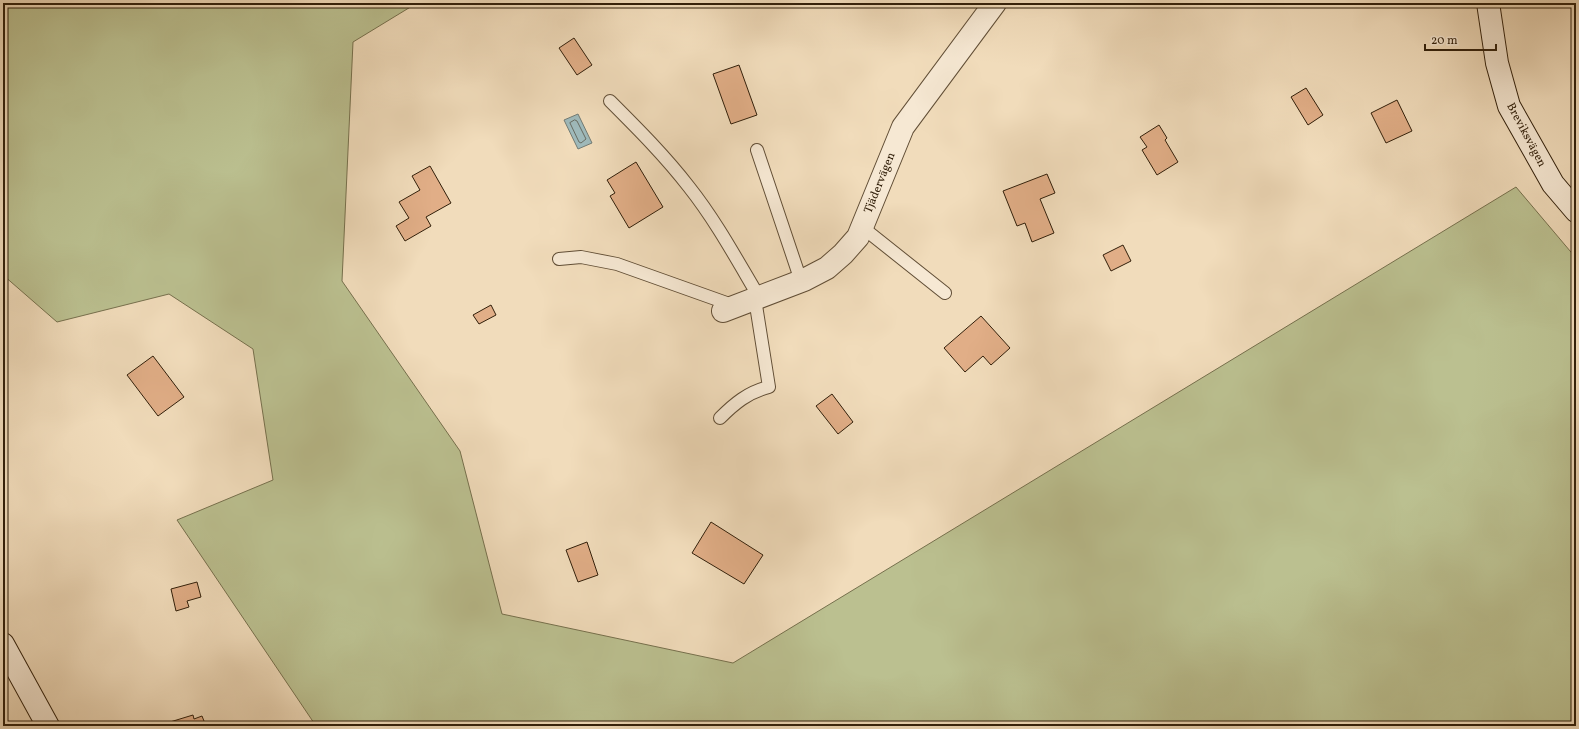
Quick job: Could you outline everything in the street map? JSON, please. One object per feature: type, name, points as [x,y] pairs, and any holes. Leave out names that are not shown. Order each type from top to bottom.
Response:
[{"type":"street","name":"Tjädervägen","points":[[743,304],[801,281],[827,268],[843,254],[858,237],[904,127],[995,3]]},
{"type":"street","name":"Breviksvägen","points":[[1488,3],[1497,63],[1509,106],[1553,184],[1576,210]]},
{"type":"street","points":[[3,644],[48,726]]},
{"type":"lane","points":[[610,101],[649,140],[689,188],[725,239],[769,388],[760,390],[738,400],[720,418]]},
{"type":"lane","points":[[757,150],[801,281]]},
{"type":"lane","points":[[862,227],[945,293]]},
{"type":"lane","points":[[559,259],[581,257],[617,264],[743,304]]},
{"type":"green space","points":[[7,3],[417,3],[353,42],[342,281],[460,451],[502,614],[733,663],[1516,187],[1576,258],[1576,726],[316,726],[177,520],[273,480],[253,349],[169,294],[57,322],[3,275],[3,5]]},
{"type":"water","points":[[578,114],[592,143],[578,149],[564,120]]},
{"type":"building","points":[[574,38],[592,65],[577,75],[559,48]]},
{"type":"building","points":[[739,65],[757,115],[731,124],[713,74]]},
{"type":"building","points":[[1306,88],[1323,115],[1308,125],[1291,97]]},
{"type":"building","points":[[1397,100],[1412,131],[1386,143],[1371,113]]},
{"type":"building","points":[[1159,125],[1167,138],[1165,140],[1178,162],[1157,175],[1142,150],[1147,147],[1140,137]]},
{"type":"building","points":[[636,162],[663,207],[629,228],[610,196],[615,193],[607,180]]},
{"type":"building","points":[[430,166],[451,203],[426,217],[431,226],[405,241],[396,226],[409,218],[399,202],[420,190],[412,176]]},
{"type":"building","points":[[1047,174],[1055,193],[1040,199],[1054,233],[1032,242],[1025,223],[1017,226],[1003,191]]},
{"type":"building","points":[[1123,245],[1131,261],[1111,271],[1103,255]]},
{"type":"building","points":[[491,305],[496,315],[479,324],[473,315]]},
{"type":"building","points":[[981,316],[1010,348],[991,365],[983,356],[965,372],[944,348]]},
{"type":"building","points":[[153,356],[184,397],[158,416],[127,375]]},
{"type":"building","points":[[832,394],[853,422],[838,434],[816,406]]},
{"type":"building","points":[[711,522],[763,555],[744,584],[692,553]]},
{"type":"building","points":[[587,542],[598,575],[578,582],[566,550]]},
{"type":"building","points":[[197,582],[201,597],[187,601],[189,607],[176,611],[171,589]]},
{"type":"building","points":[[193,715],[194,719],[202,716],[206,726],[171,726],[170,722]]}]
